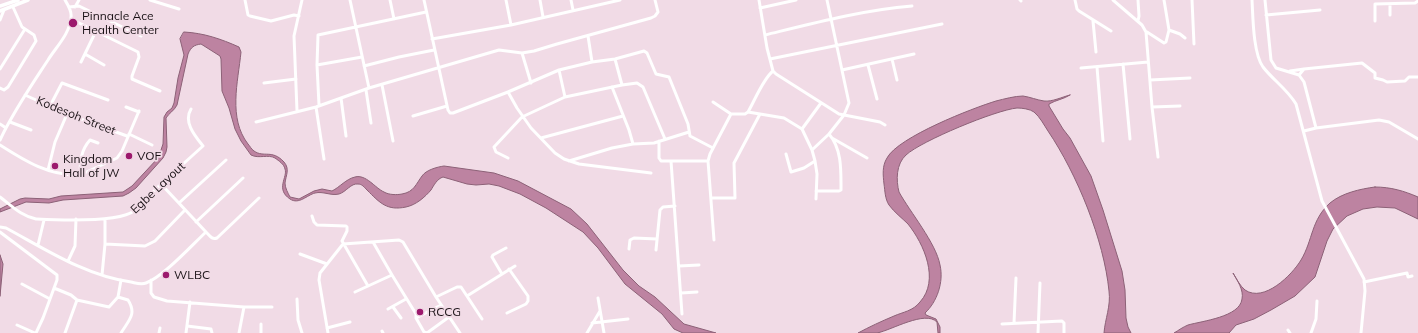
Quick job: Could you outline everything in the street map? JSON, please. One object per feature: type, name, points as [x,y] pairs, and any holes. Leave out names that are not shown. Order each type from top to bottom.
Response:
[{"type":"main road","points":[[0,6],[18,0]]},
{"type":"main road","points":[[2,10],[28,0]]},
{"type":"street","points":[[0,140],[25,96],[49,58],[59,46],[71,19],[69,6],[65,0]]},
{"type":"street","points":[[75,7],[79,0]]},
{"type":"street","points":[[150,0],[179,9]]},
{"type":"street","points":[[245,0],[248,15],[250,16],[270,21],[294,15],[299,16]]},
{"type":"street","points":[[297,111],[294,36],[302,0]]},
{"type":"street","points":[[350,0],[368,89],[371,123]]},
{"type":"street","points":[[390,0],[394,19]]},
{"type":"street","points":[[425,0],[426,12],[438,68],[447,106],[450,112],[453,113],[508,92],[559,70],[592,62],[615,59],[642,51],[647,53],[656,74],[669,77],[688,124],[691,137],[700,140],[713,148]]},
{"type":"street","points":[[506,0],[511,25]]},
{"type":"street","points":[[540,0],[543,17]]},
{"type":"street","points":[[571,0],[573,10]]},
{"type":"street","points":[[432,39],[511,25],[620,0]]},
{"type":"street","points":[[256,122],[318,106],[368,89],[499,50],[522,52],[534,51],[656,16],[658,12],[655,0]]},
{"type":"street","points":[[759,0],[770,60],[774,71],[780,77],[838,114],[880,122],[885,125]]},
{"type":"street","points":[[760,8],[796,0]]},
{"type":"street","points":[[812,150],[829,134],[844,115],[849,103],[827,0]]},
{"type":"street","points":[[1074,0],[1077,9],[1093,21],[1111,31]]},
{"type":"street","points":[[1113,0],[1142,25],[1146,32],[1158,157]]},
{"type":"street","points":[[1138,0],[1138,22]]},
{"type":"street","points":[[1146,32],[1165,43],[1169,30],[1164,0]]},
{"type":"street","points":[[1192,0],[1194,44]]},
{"type":"street","points":[[1252,0],[1256,46],[1260,60],[1271,77],[1293,99],[1304,131],[1322,201],[1362,274],[1365,292],[1361,333]]},
{"type":"street","points":[[1265,0],[1271,60],[1276,68],[1289,71],[1299,76],[1304,82],[1316,128]]},
{"type":"street","points":[[1375,21],[1374,4],[1415,3],[1418,1]]},
{"type":"street","points":[[1390,4],[1390,15]]},
{"type":"street","points":[[69,6],[79,6],[141,36]]},
{"type":"street","points":[[765,35],[831,19],[912,6]]},
{"type":"street","points":[[0,88],[4,90],[8,87],[36,41],[34,35],[24,29],[18,22],[13,7]]},
{"type":"street","points":[[0,20],[2,10]]},
{"type":"street","points":[[1266,15],[1320,10]]},
{"type":"street","points":[[324,159],[318,106],[318,35],[426,12]]},
{"type":"street","points":[[71,19],[138,52],[139,57],[132,79],[160,91]]},
{"type":"street","points":[[1093,21],[1096,52]]},
{"type":"street","points":[[770,60],[942,24]]},
{"type":"street","points":[[0,68],[24,29]]},
{"type":"street","points":[[1169,30],[1185,38]]},
{"type":"street","points":[[81,62],[96,31]]},
{"type":"street","points":[[588,36],[592,62]]},
{"type":"street","points":[[364,66],[434,50]]},
{"type":"street","points":[[522,52],[530,83]]},
{"type":"street","points":[[85,54],[104,65]]},
{"type":"street","points":[[842,70],[914,54]]},
{"type":"street","points":[[318,66],[362,57]]},
{"type":"street","points":[[615,59],[622,85]]},
{"type":"street","points":[[892,59],[897,80]]},
{"type":"street","points":[[1081,68],[1148,62]]},
{"type":"street","points":[[1123,64],[1130,139]]},
{"type":"street","points":[[1289,71],[1362,64],[1375,73],[1376,78],[1386,82],[1405,81],[1409,76],[1418,77]]},
{"type":"street","points":[[868,65],[877,99]]},
{"type":"street","points":[[1097,66],[1103,141]]},
{"type":"street","points":[[1299,76],[1304,69]]},
{"type":"street","points":[[559,70],[565,97]]},
{"type":"street","points":[[748,112],[765,80],[774,71]]},
{"type":"street","points":[[1150,80],[1190,78]]},
{"type":"street","points":[[264,84],[296,79]]},
{"type":"street","points":[[50,106],[62,83],[108,100]]},
{"type":"street","points":[[508,158],[496,152],[494,147],[522,117],[565,97],[622,85],[637,84],[643,86],[665,139]]},
{"type":"street","points":[[382,85],[393,141]]},
{"type":"street","points":[[612,87],[633,144]]},
{"type":"street","points":[[508,92],[530,128],[555,153],[579,164],[651,173]]},
{"type":"street","name":"Kodesoh Street","points":[[25,96],[67,114],[152,145]]},
{"type":"street","points":[[341,98],[346,136]]},
{"type":"street","points":[[713,102],[732,114],[745,114],[748,112],[784,118],[802,129],[812,150],[815,161],[816,199]]},
{"type":"street","points":[[802,129],[821,103]]},
{"type":"street","points":[[413,116],[447,106]]},
{"type":"street","points":[[1152,107],[1180,106]]},
{"type":"street","points":[[0,145],[39,168],[80,175],[117,158],[122,151],[139,112],[126,107]]},
{"type":"street","name":"Egbe Layout","points":[[0,198],[29,218],[44,220],[105,220],[132,213],[203,146],[190,130],[188,113],[190,109]]},
{"type":"street","points":[[48,170],[56,142],[67,114]]},
{"type":"street","points":[[714,240],[708,162],[713,148],[732,114]]},
{"type":"street","points":[[711,198],[735,198],[734,163],[760,114]]},
{"type":"street","points":[[541,138],[623,116]]},
{"type":"street","points":[[1304,131],[1345,123],[1384,120],[1418,139]]},
{"type":"street","points":[[10,122],[31,130]]},
{"type":"street","points":[[0,124],[6,128]]},
{"type":"street","points":[[569,160],[612,148],[633,144],[649,144],[689,132]]},
{"type":"street","points":[[816,191],[841,190],[840,157],[829,134]]},
{"type":"street","points":[[832,138],[867,158]]},
{"type":"street","points":[[80,175],[80,161],[83,151],[90,140],[98,143]]},
{"type":"street","points":[[659,141],[659,158],[661,161],[708,162]]},
{"type":"street","points":[[786,154],[791,172],[804,168],[815,161]]},
{"type":"street","points":[[179,203],[226,160]]},
{"type":"street","points":[[671,161],[682,314]]},
{"type":"street","points":[[196,222],[243,178]]},
{"type":"street","points":[[162,184],[196,222],[214,239],[217,238],[259,198]]},
{"type":"street","points":[[656,250],[660,210],[663,207],[675,206]]},
{"type":"street","points":[[105,244],[149,245],[155,241],[185,210]]},
{"type":"street","points":[[312,216],[314,222],[318,225],[347,227],[347,231],[342,240],[343,244],[368,286]]},
{"type":"street","points":[[68,261],[75,246],[76,219]]},
{"type":"street","points":[[38,245],[44,220]]},
{"type":"street","points":[[102,275],[105,244],[105,220]]},
{"type":"street","points":[[0,227],[6,228],[88,270],[121,280],[143,284],[170,266],[206,232]]},
{"type":"street","points":[[0,232],[55,272],[58,280],[43,318],[35,333],[17,325]]},
{"type":"street","points":[[629,249],[630,240],[634,238],[657,239]]},
{"type":"street","points":[[328,333],[318,280],[320,273],[327,264],[343,244],[402,240],[436,297],[460,333]]},
{"type":"street","points":[[372,242],[416,314],[416,318],[424,332],[426,333],[449,317]]},
{"type":"street","points":[[502,274],[492,257],[506,248]]},
{"type":"street","points":[[300,254],[327,264]]},
{"type":"street","points":[[679,266],[699,265]]},
{"type":"street","points":[[467,296],[515,266]]},
{"type":"street","points":[[507,313],[526,304],[528,299],[528,296],[509,269]]},
{"type":"street","points":[[1364,282],[1407,273],[1408,276],[1412,276]]},
{"type":"street","points":[[355,292],[392,275]]},
{"type":"street","points":[[1014,323],[1016,278]]},
{"type":"street","points":[[54,288],[72,295],[77,300],[109,307],[118,297],[121,280]]},
{"type":"street","points":[[151,280],[151,292],[154,297],[168,301],[244,307],[272,307]]},
{"type":"street","points":[[1038,333],[1040,283]]},
{"type":"street","points":[[22,284],[50,299]]},
{"type":"street","points":[[436,297],[459,286],[462,287],[482,319]]},
{"type":"street","points":[[681,292],[697,292]]},
{"type":"street","points":[[118,297],[128,300],[132,306],[133,312],[121,333]]},
{"type":"street","points":[[598,298],[604,333]]},
{"type":"street","points":[[298,299],[298,320],[302,333]]},
{"type":"street","points":[[388,309],[406,299]]},
{"type":"street","points":[[65,333],[77,300]]},
{"type":"street","points":[[1311,333],[1316,319],[1317,301]]},
{"type":"street","points":[[186,333],[190,302]]},
{"type":"street","points":[[416,318],[441,305]]},
{"type":"street","points":[[393,306],[401,318]]},
{"type":"street","points":[[239,333],[244,307]]},
{"type":"street","points":[[587,333],[600,311]]},
{"type":"street","points":[[592,323],[628,319]]},
{"type":"street","points":[[327,328],[350,322]]},
{"type":"street","points":[[1002,324],[1063,322],[1064,333]]},
{"type":"street","points":[[261,324],[261,333]]},
{"type":"street","points":[[187,326],[211,329],[212,333]]},
{"type":"street","points":[[159,333],[160,328]]},
{"type":"shaded area","points":[[184,32],[212,37],[239,47],[241,52],[236,100],[238,123],[242,134],[253,150],[261,154],[276,156],[284,162],[287,167],[285,185],[290,197],[299,199],[314,191],[322,189],[332,191],[349,179],[355,177],[367,179],[386,193],[402,194],[412,190],[422,176],[429,170],[444,166],[494,173],[518,181],[571,209],[587,224],[623,270],[639,286],[655,297],[684,324],[716,333],[683,333],[674,329],[662,314],[625,284],[598,248],[583,232],[546,208],[520,194],[499,186],[489,184],[467,184],[443,177],[437,181],[431,190],[420,200],[410,206],[399,208],[384,205],[363,186],[358,184],[353,185],[339,194],[315,193],[300,200],[293,201],[283,191],[285,172],[282,164],[272,157],[257,157],[251,155],[241,141],[235,129],[222,91],[220,56],[201,44],[193,47],[188,54],[177,105],[166,118],[166,152],[163,158],[136,188],[123,196],[63,200],[49,203],[26,202],[0,212],[0,209],[25,198],[49,199],[61,196],[123,192],[132,186],[158,158],[161,150],[163,144],[164,117],[172,108],[174,103],[184,55],[180,39]]},
{"type":"shaded area","points":[[1070,95],[1054,101],[1049,104],[1049,106],[1070,138],[1091,176],[1122,271],[1125,290],[1126,318],[1131,333],[1104,333],[1109,302],[1109,291],[1101,251],[1088,208],[1059,148],[1040,119],[1032,111],[1017,108],[977,120],[927,142],[906,155],[900,163],[897,177],[899,192],[938,256],[941,271],[940,285],[933,303],[925,313],[926,315],[936,319],[940,327],[940,333],[938,333],[937,322],[932,319],[925,318],[917,319],[877,333],[858,333],[880,322],[908,311],[917,305],[926,293],[929,283],[928,262],[914,232],[889,205],[886,198],[883,177],[885,161],[894,150],[905,141],[937,124],[996,101],[1023,96],[1041,101],[1047,101]]},
{"type":"shaded area","points":[[1375,187],[1397,190],[1418,197],[1418,219],[1395,208],[1377,207],[1363,209],[1347,216],[1333,229],[1327,241],[1315,277],[1295,296],[1271,310],[1254,319],[1236,325],[1229,333],[1174,333],[1188,325],[1211,320],[1235,310],[1240,305],[1242,299],[1241,289],[1237,280],[1245,290],[1252,293],[1260,293],[1277,286],[1291,273],[1301,260],[1319,216],[1330,203],[1346,194],[1357,190]]},
{"type":"shaded area","points":[[0,255],[3,264],[0,296]]},
{"type":"place","name":"Pinnacle Ace Health Center","points":[[73,23]]},
{"type":"place","name":"VOF","points":[[129,156]]},
{"type":"place","name":"Kingdom Hall of JW","points":[[55,166]]},
{"type":"place","name":"WLBC","points":[[166,275]]},
{"type":"place","name":"RCCG","points":[[420,312]]}]
